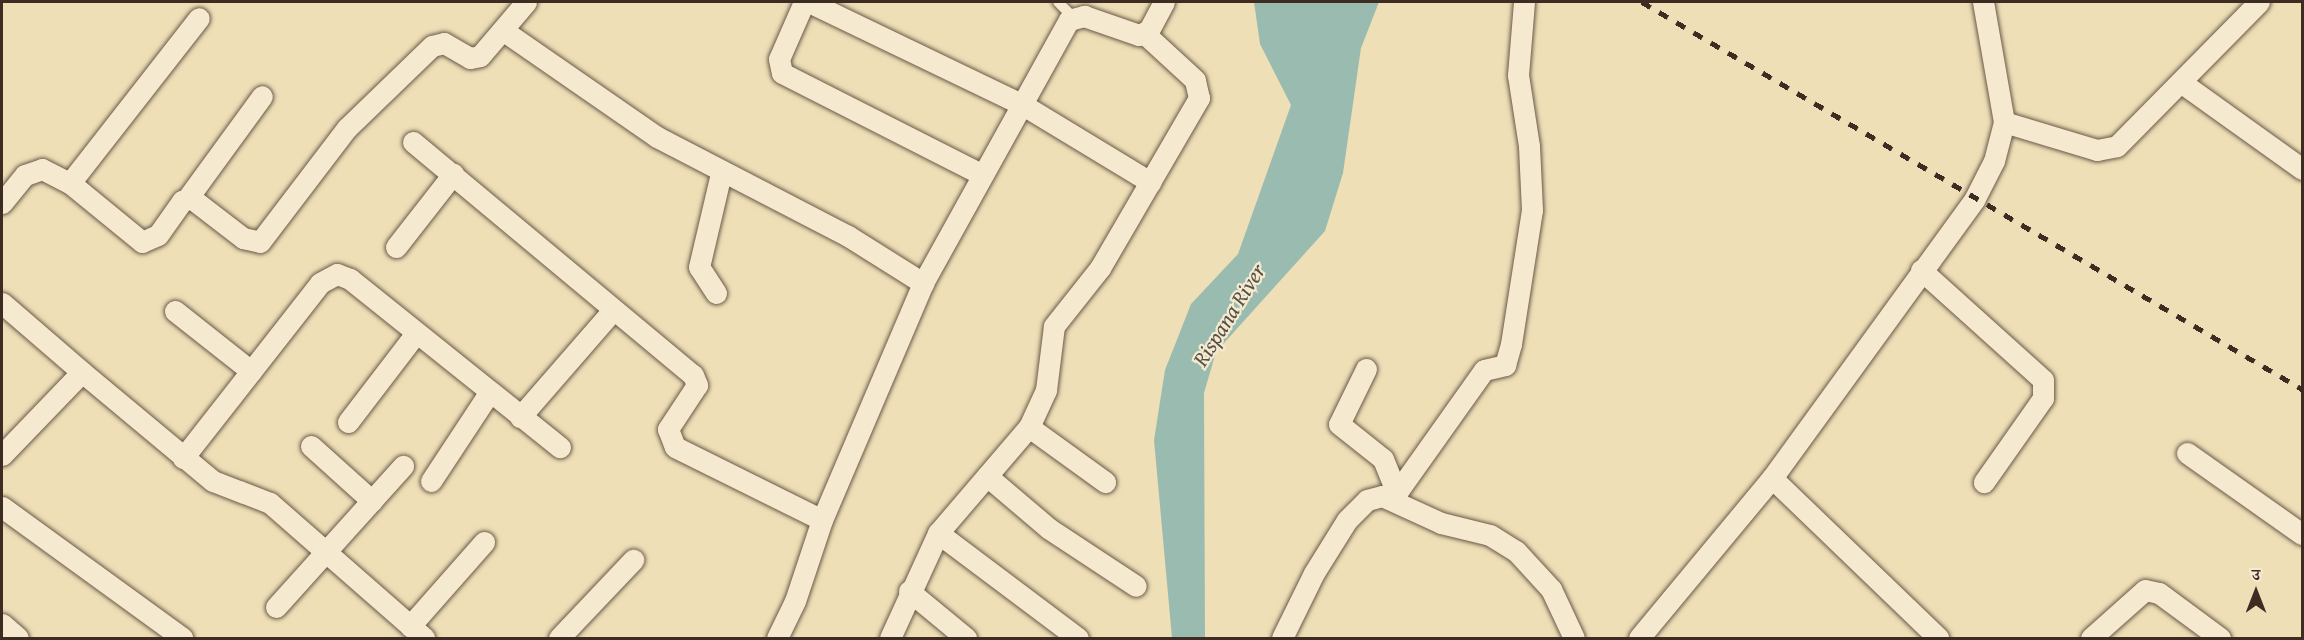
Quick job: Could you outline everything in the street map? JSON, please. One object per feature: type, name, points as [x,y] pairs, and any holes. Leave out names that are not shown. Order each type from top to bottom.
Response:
[{"type":"street","points":[[187,199],[199,201],[249,241],[266,239],[347,128],[432,46],[444,43],[476,58],[504,32],[526,2]]},
{"type":"street","points":[[804,2],[779,59],[782,73],[983,175]]},
{"type":"street","points":[[809,2],[1023,105],[1150,182]]},
{"type":"street","points":[[1145,34],[1164,2]]},
{"type":"street","points":[[1395,496],[1484,370],[1505,365],[1511,344],[1532,210],[1529,146],[1518,75],[1524,2]]},
{"type":"street","points":[[1639,639],[1772,478],[1974,200],[1994,161],[2004,122],[1983,2]]},
{"type":"street","points":[[2004,122],[2097,150],[2109,149],[2124,141],[2259,2]]},
{"type":"street","points":[[777,639],[799,591],[822,520],[923,284],[1023,105],[1066,9],[1145,34],[1195,80],[1199,92],[1180,135],[1100,268],[1054,326],[1046,390],[1029,427],[939,533],[909,591],[890,639]]},
{"type":"street","points":[[70,183],[199,18]]},
{"type":"street","points":[[504,32],[614,109],[721,173],[816,218],[923,284]]},
{"type":"street","points":[[2182,83],[2302,169]]},
{"type":"street","points":[[2,203],[34,170],[50,170],[70,183],[142,242],[158,235],[262,96]]},
{"type":"street","points":[[412,142],[453,174],[696,380],[668,429],[675,447],[822,520]]},
{"type":"street","points":[[716,293],[699,267],[721,173]]},
{"type":"street","points":[[396,247],[453,174]]},
{"type":"street","points":[[1921,270],[2043,380],[2043,398],[1984,482]]},
{"type":"street","points":[[183,458],[331,274],[350,279],[489,393],[560,447]]},
{"type":"street","points":[[4,309],[222,488],[270,503],[417,632],[484,542]]},
{"type":"street","points":[[175,311],[251,371]]},
{"type":"street","points":[[520,417],[612,311]]},
{"type":"street","points":[[348,422],[416,333]]},
{"type":"street","points":[[1366,369],[1339,424],[1383,459],[1395,496]]},
{"type":"street","points":[[2,455],[82,372]]},
{"type":"street","points":[[431,481],[489,393]]},
{"type":"street","points":[[1029,427],[1105,482]]},
{"type":"street","points":[[311,446],[372,501]]},
{"type":"street","points":[[2187,453],[2302,534]]},
{"type":"street","points":[[276,607],[403,466]]},
{"type":"street","points":[[987,476],[1048,528],[1136,586]]},
{"type":"street","points":[[1772,478],[1938,639]]},
{"type":"street","points":[[1282,639],[1314,573],[1347,520],[1367,500],[1395,496],[1441,523],[1490,535],[1516,551],[1551,589],[1574,639]]},
{"type":"street","points":[[2,507],[182,639]]},
{"type":"street","points":[[939,533],[1078,639]]},
{"type":"street","points":[[559,639],[633,560]]},
{"type":"street","points":[[2091,639],[2134,595],[2150,590],[2220,639]]},
{"type":"street","points":[[909,591],[966,639]]},
{"type":"street","points":[[2,624],[18,639]]},
{"type":"water","name":"Rispana River","points":[[1254,2],[1379,2],[1361,48],[1343,173],[1325,231],[1216,352],[1204,393],[1205,638],[1172,638],[1154,440],[1165,370],[1191,304],[1238,254],[1291,105],[1260,44]]},
{"type":"railway","points":[[1642,2],[2302,389]]}]
